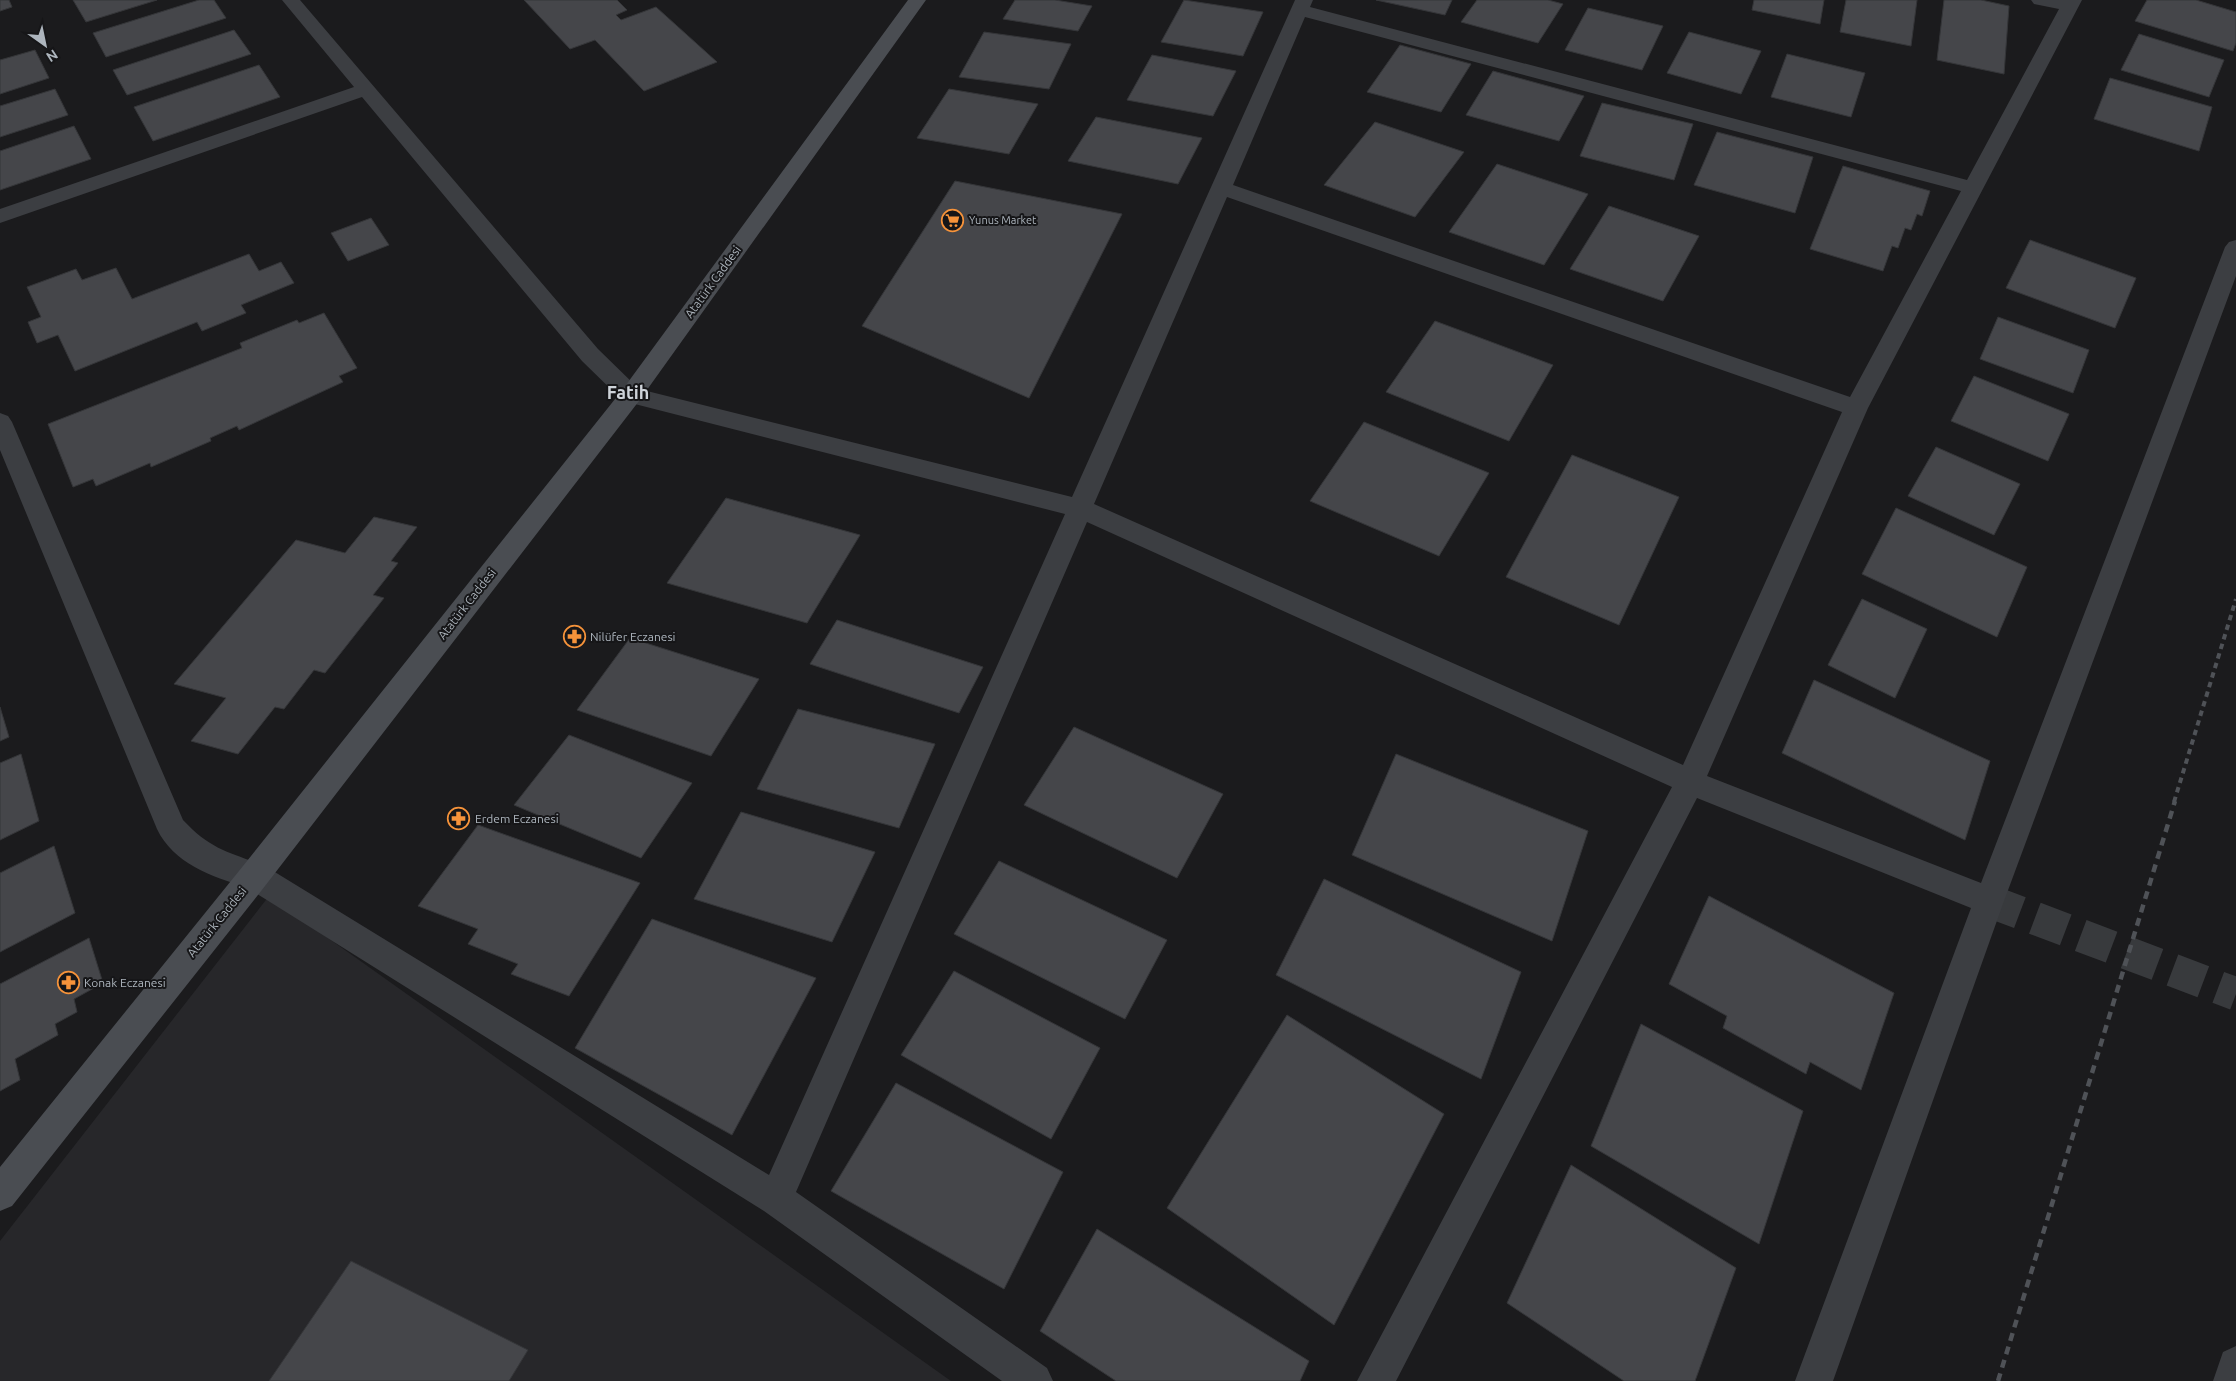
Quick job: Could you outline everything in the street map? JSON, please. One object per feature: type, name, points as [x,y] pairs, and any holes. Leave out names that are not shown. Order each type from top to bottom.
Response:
[{"type":"street","points":[[292,0],[590,354],[631,395],[1081,509],[1690,782],[1989,901]]},
{"type":"street","name":"Atatürk Caddesi","points":[[0,1194],[254,876],[631,395],[917,0]]},
{"type":"street","points":[[1376,1381],[1690,782],[1856,408],[2072,3],[2040,0]]},
{"type":"street","points":[[776,1199],[1302,5],[1972,188]]},
{"type":"street","points":[[0,216],[367,89]]},
{"type":"street","points":[[1220,188],[1856,408]]},
{"type":"street","points":[[1814,1381],[1989,901],[2236,247]]},
{"type":"street","points":[[0,422],[172,829],[189,848],[220,866],[254,876],[776,1199],[1034,1381]]},
{"type":"street","points":[[2232,1381],[2236,1364]]},
{"type":"shaded area","points":[[269,896],[951,1381],[0,1381],[0,1241]]},
{"type":"building","points":[[0,0],[9,0],[12,7],[0,11]]},
{"type":"building","points":[[73,0],[157,0],[86,22]]},
{"type":"building","points":[[199,0],[214,0],[226,18],[106,57],[93,33]]},
{"type":"building","points":[[524,0],[617,0],[627,10],[616,15],[621,20],[656,7],[717,62],[644,91],[595,40],[570,49]]},
{"type":"building","points":[[1015,0],[1055,0],[1092,6],[1078,31],[1003,19]]},
{"type":"building","points":[[1184,0],[1263,12],[1243,56],[1161,42]]},
{"type":"building","points":[[1376,0],[1452,0],[1445,15]]},
{"type":"building","points":[[1477,0],[1548,0],[1563,4],[1538,43],[1461,22]]},
{"type":"building","points":[[1754,0],[1824,0],[1820,24],[1752,10]]},
{"type":"building","points":[[1846,0],[1917,0],[1911,46],[1840,32]]},
{"type":"building","points":[[1944,0],[1981,0],[2009,6],[2004,74],[1937,60]]},
{"type":"building","points":[[2147,0],[2196,0],[2236,12],[2236,43],[2233,51],[2135,21]]},
{"type":"building","points":[[1588,8],[1663,26],[1642,70],[1565,50]]},
{"type":"building","points":[[234,30],[251,54],[127,95],[113,70]]},
{"type":"building","points":[[984,32],[1071,44],[1049,89],[959,77]]},
{"type":"building","points":[[1689,32],[1761,51],[1741,94],[1667,73]]},
{"type":"building","points":[[2139,34],[2224,60],[2209,97],[2121,70]]},
{"type":"building","points":[[1400,45],[1471,64],[1441,112],[1367,92]]},
{"type":"building","points":[[35,50],[49,78],[0,94],[0,60]]},
{"type":"building","points":[[1787,54],[1865,73],[1851,117],[1771,97]]},
{"type":"building","points":[[1152,55],[1236,71],[1213,116],[1127,100]]},
{"type":"building","points":[[259,65],[280,97],[153,141],[134,107]]},
{"type":"building","points":[[1493,71],[1584,96],[1559,141],[1466,115]]},
{"type":"building","points":[[2110,78],[2212,107],[2199,151],[2094,119]]},
{"type":"building","points":[[55,89],[68,115],[0,137],[0,106]]},
{"type":"building","points":[[949,89],[1038,104],[1009,154],[917,138]]},
{"type":"building","points":[[1602,103],[1693,124],[1674,180],[1580,156]]},
{"type":"building","points":[[1096,117],[1202,138],[1178,184],[1068,161]]},
{"type":"building","points":[[1375,122],[1464,152],[1415,217],[1324,185]]},
{"type":"building","points":[[74,126],[91,159],[0,190],[0,151]]},
{"type":"building","points":[[1717,132],[1813,157],[1795,213],[1694,185]]},
{"type":"building","points":[[1497,164],[1588,194],[1544,265],[1449,232]]},
{"type":"building","points":[[1843,166],[1930,191],[1922,216],[1917,214],[1911,230],[1905,228],[1898,248],[1892,246],[1883,271],[1810,249]]},
{"type":"building","points":[[955,181],[1122,214],[1029,398],[862,326]]},
{"type":"building","points":[[1609,206],[1699,236],[1663,301],[1570,269]]},
{"type":"building","points":[[371,218],[389,245],[348,261],[331,233]]},
{"type":"building","points":[[2030,240],[2136,278],[2115,328],[2006,288]]},
{"type":"building","points":[[249,254],[259,271],[281,262],[294,283],[241,305],[246,313],[202,331],[197,322],[75,371],[58,335],[37,343],[28,322],[41,317],[27,287],[76,269],[82,280],[116,268],[132,299]]},
{"type":"building","points":[[324,313],[357,368],[339,376],[343,382],[239,430],[237,426],[210,438],[211,441],[151,467],[150,463],[96,486],[93,479],[73,487],[48,424],[242,348],[240,343],[297,320],[299,323]]},
{"type":"building","points":[[1998,317],[2089,350],[2073,393],[1980,359]]},
{"type":"building","points":[[1435,321],[1553,365],[1509,441],[1386,392]]},
{"type":"building","points":[[1974,376],[2069,414],[2048,461],[1951,421]]},
{"type":"building","points":[[1364,422],[1489,473],[1439,556],[1310,501]]},
{"type":"building","points":[[1936,447],[2020,484],[1994,535],[1908,496]]},
{"type":"building","points":[[1572,455],[1679,497],[1619,625],[1506,577]]},
{"type":"building","points":[[726,498],[860,535],[807,623],[667,583]]},
{"type":"building","points":[[1896,508],[2027,567],[1997,637],[1862,574]]},
{"type":"building","points":[[374,517],[417,527],[391,561],[398,563],[373,595],[384,598],[325,673],[314,670],[284,709],[275,707],[238,754],[191,741],[226,698],[174,684],[296,540],[345,553]]},
{"type":"building","points":[[1862,599],[1927,629],[1895,698],[1828,665]]},
{"type":"building","points":[[837,620],[983,667],[959,713],[810,664]]},
{"type":"building","points":[[630,638],[759,679],[711,756],[577,710]]},
{"type":"building","points":[[1814,680],[1990,761],[1965,840],[1782,753]]},
{"type":"building","points":[[0,707],[9,737],[0,741]]},
{"type":"building","points":[[798,709],[935,744],[899,828],[757,789]]},
{"type":"building","points":[[1074,727],[1223,794],[1177,878],[1024,805]]},
{"type":"building","points":[[569,735],[692,783],[641,858],[514,805]]},
{"type":"building","points":[[21,754],[39,821],[0,840],[0,763]]},
{"type":"building","points":[[1396,754],[1588,831],[1552,941],[1352,855]]},
{"type":"building","points":[[741,812],[875,852],[832,942],[694,899]]},
{"type":"building","points":[[478,825],[640,883],[569,996],[511,974],[518,964],[468,944],[478,929],[418,906]]},
{"type":"building","points":[[54,846],[75,913],[0,952],[0,873]]},
{"type":"building","points":[[999,861],[1167,940],[1125,1019],[954,934]]},
{"type":"building","points":[[1324,879],[1521,972],[1481,1079],[1276,975]]},
{"type":"building","points":[[1709,896],[1894,993],[1861,1090],[1810,1062],[1806,1074],[1723,1028],[1727,1016],[1669,984]]},
{"type":"building","points":[[652,919],[816,978],[732,1135],[575,1048]]},
{"type":"building","points":[[89,938],[103,983],[74,999],[77,1012],[55,1024],[58,1035],[15,1059],[20,1080],[0,1091],[0,984]]},
{"type":"building","points":[[954,971],[1100,1048],[1051,1139],[901,1055]]},
{"type":"building","points":[[1287,1015],[1444,1114],[1334,1325],[1167,1208]]},
{"type":"building","points":[[1641,1024],[1803,1111],[1759,1244],[1591,1146]]},
{"type":"building","points":[[896,1083],[1063,1172],[1004,1289],[831,1191]]},
{"type":"building","points":[[1571,1165],[1736,1268],[1695,1381],[1624,1381],[1507,1303]]},
{"type":"building","points":[[1097,1229],[1309,1361],[1300,1381],[1116,1381],[1040,1331]]},
{"type":"building","points":[[351,1261],[528,1350],[509,1381],[269,1381]]},
{"type":"tunnel","points":[[1989,901],[2236,994]]},
{"type":"railway","points":[[2174,802],[2236,599]]},
{"type":"railway","points":[[1998,1381],[2175,801]]},
{"type":"place","name":"Yunus Market","points":[[953,220]]},
{"type":"place","name":"Nilüfer Eczanesi","points":[[574,637]]},
{"type":"place","name":"Erdem Eczanesi","points":[[459,819]]},
{"type":"place","name":"Konak Eczanesi","points":[[68,983]]},
{"type":"district","name":"Fatih","points":[[628,393]]}]
